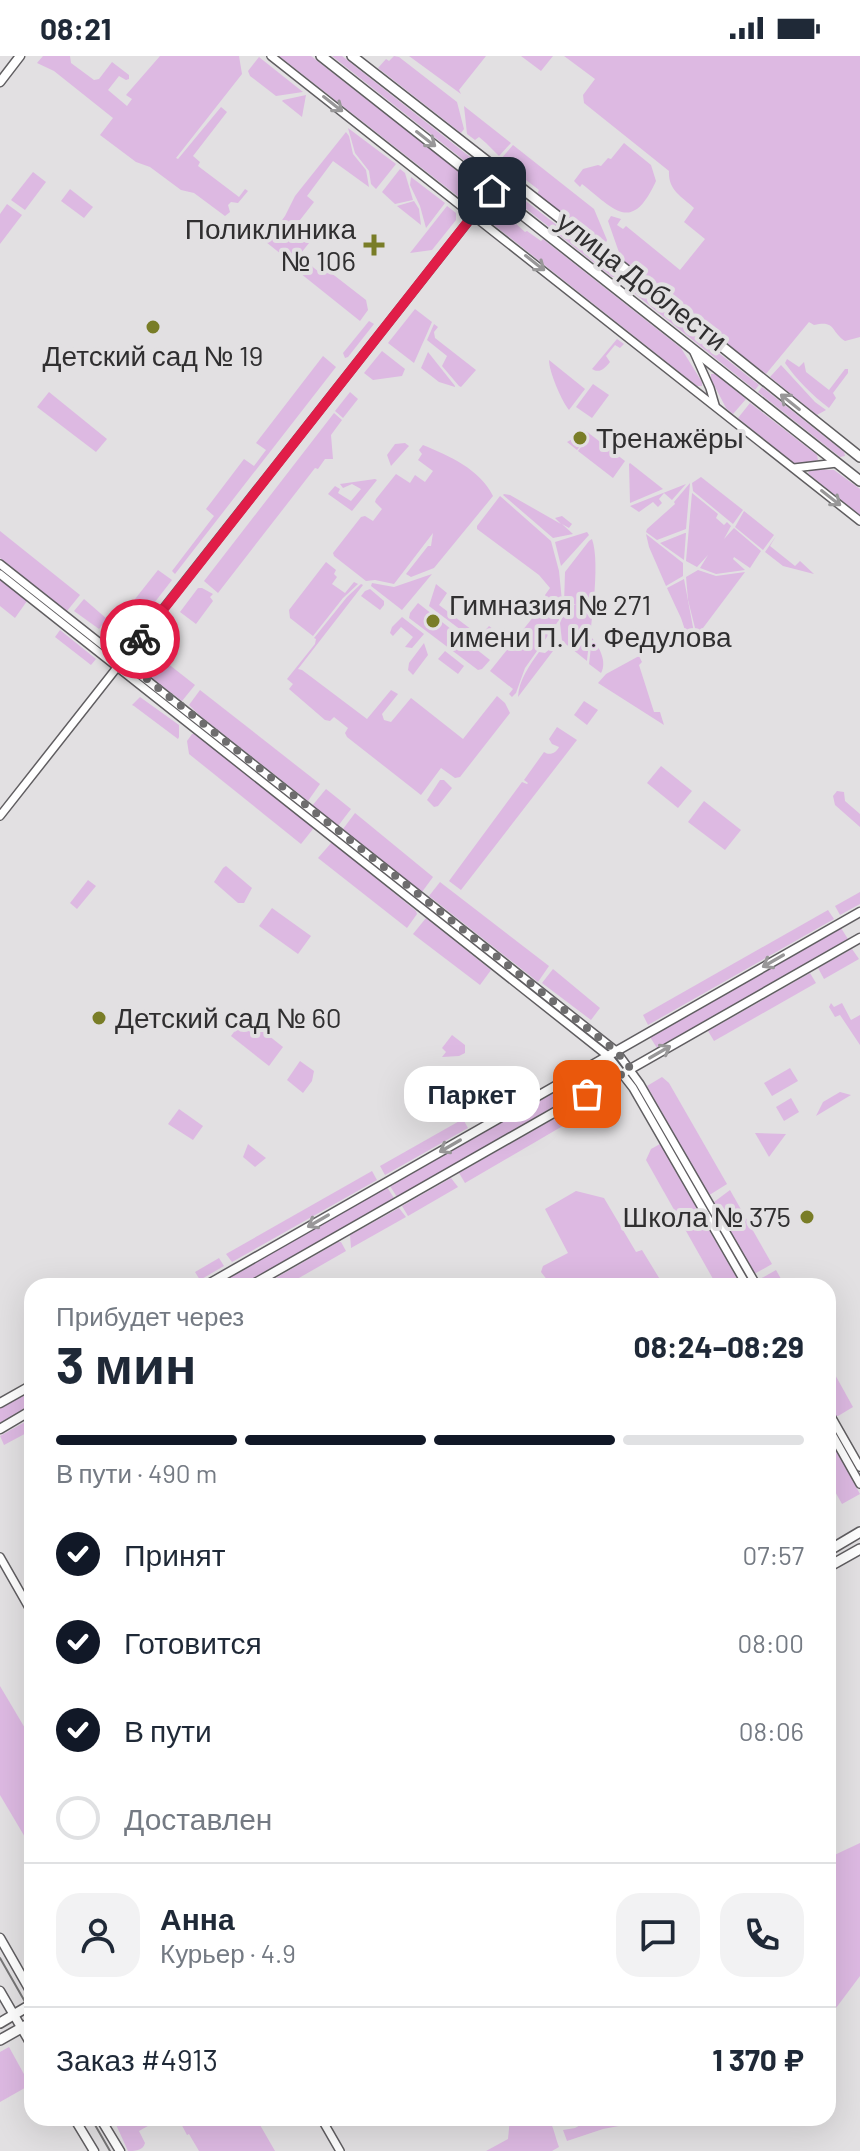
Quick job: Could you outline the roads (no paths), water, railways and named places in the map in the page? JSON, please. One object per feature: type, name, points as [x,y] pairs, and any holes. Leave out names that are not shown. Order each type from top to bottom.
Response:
[{"type":"main road","name":"улица Доблести","points":[[321,56],[860,481]]},
{"type":"main road","name":"улица Доблести","points":[[352,56],[860,457]]},
{"type":"main road","points":[[608,282],[621,276],[621,266]]},
{"type":"main road","points":[[628,297],[630,288],[641,282]]},
{"type":"main road","points":[[838,464],[850,458],[849,448]]},
{"type":"main road","points":[[836,1546],[860,1532]]},
{"type":"main road","points":[[836,1562],[860,1549]]},
{"type":"main road","points":[[0,2023],[24,2009]]},
{"type":"main road","points":[[0,2040],[24,2026]]},
{"type":"street","points":[[0,82],[20,56]]},
{"type":"street","points":[[271,56],[860,521]]},
{"type":"street","points":[[0,816],[504,176]]},
{"type":"street","points":[[692,348],[715,405]]},
{"type":"street","points":[[794,468],[838,464]]},
{"type":"street","points":[[0,564],[121,664],[612,1053],[627,1071],[752,1278]]},
{"type":"street","points":[[0,574],[121,664]]},
{"type":"street","points":[[219,1278],[860,912]]},
{"type":"street","points":[[264,1278],[860,938]]},
{"type":"street","points":[[627,1071],[743,1278]]},
{"type":"street","points":[[0,1403],[24,1390]]},
{"type":"street","points":[[0,1429],[24,1415]]},
{"type":"street","points":[[836,1425],[860,1467]]},
{"type":"street","points":[[836,1441],[860,1484]]},
{"type":"street","points":[[0,1557],[24,1599]]},
{"type":"street","points":[[0,1938],[24,1980]]},
{"type":"street","points":[[0,1991],[24,2033]]},
{"type":"street","points":[[79,2126],[94,2151]]},
{"type":"street","points":[[105,2126],[120,2151]]},
{"type":"street","points":[[326,2126],[340,2151]]},
{"type":"tram line","points":[[0,1958],[24,2000]]},
{"type":"tram line","points":[[96,2126],[110,2151]]},
{"type":"place","name":"Поликлиника № 106","points":[[374,245]]},
{"type":"place","name":"Детский сад № 19","points":[[153,327]]},
{"type":"place","name":"Тренажёры","points":[[580,438]]},
{"type":"place","name":"Гимназия № 271 имени П. И. Федулова","points":[[433,621]]},
{"type":"place","name":"Детский сад № 60","points":[[99,1018]]},
{"type":"place","name":"Паркет","points":[[587,1094]]},
{"type":"place","name":"Школа № 375","points":[[807,1217]]}]
